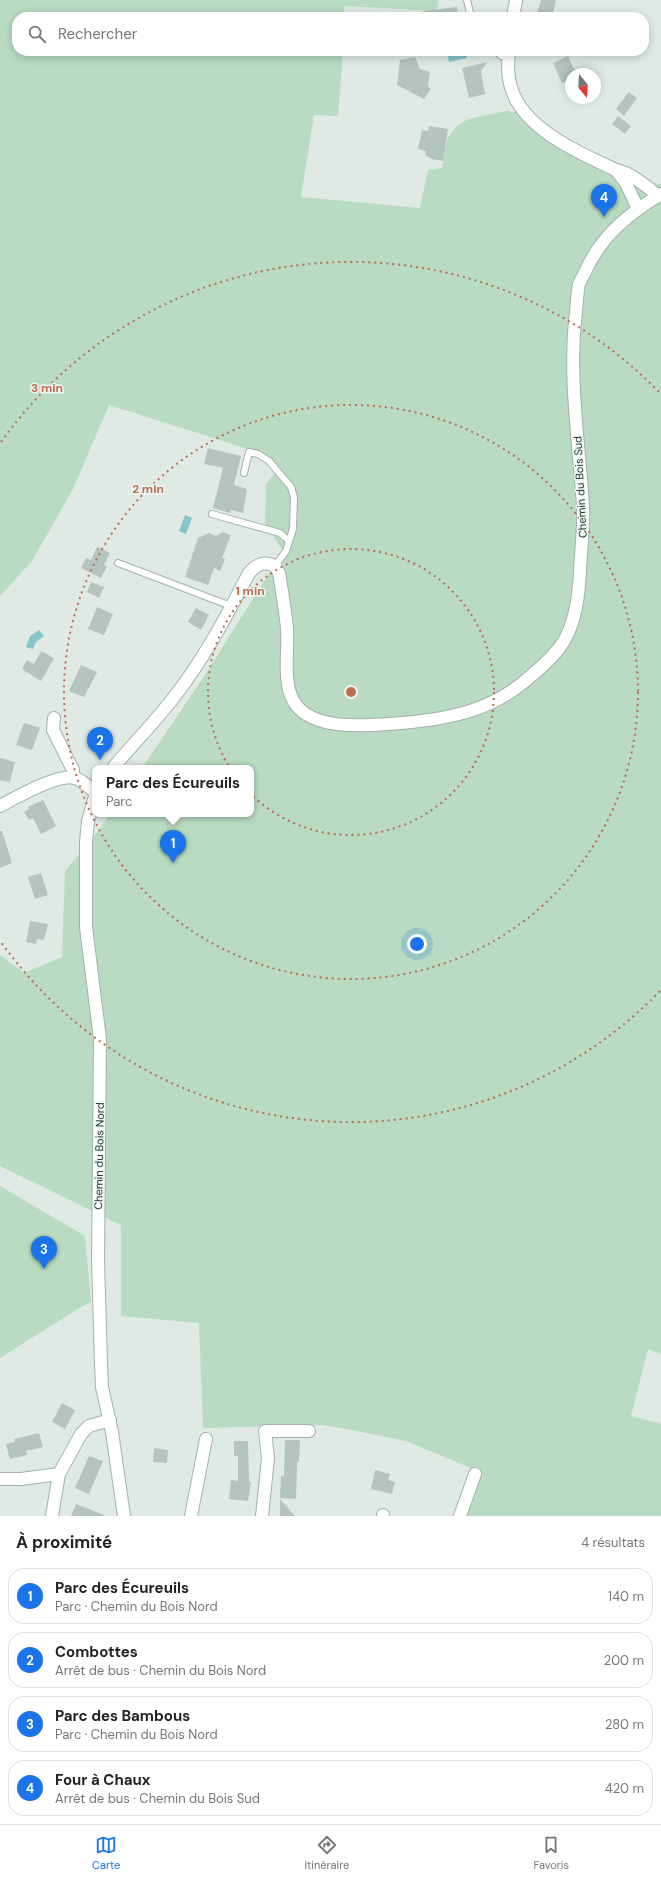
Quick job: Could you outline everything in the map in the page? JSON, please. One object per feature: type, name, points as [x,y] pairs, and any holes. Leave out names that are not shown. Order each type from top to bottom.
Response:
[{"type":"street","points":[[514,12],[516,0]]},
{"type":"street","points":[[509,56],[508,75],[511,89],[519,105],[532,120],[550,135],[615,169],[628,174],[660,195]]},
{"type":"street","points":[[615,169],[626,183],[638,209]]},
{"type":"street","name":"Chemin du Bois Sud","points":[[277,569],[287,630],[287,673],[291,692],[294,703],[304,714],[318,721],[339,724],[371,725],[431,720],[467,713],[486,706],[517,689],[540,668],[563,643],[572,622],[579,597],[583,508],[573,376],[574,329],[579,284],[601,243],[623,220],[660,195]]},
{"type":"street","points":[[116,765],[171,701],[211,643],[249,572],[255,566],[263,563],[277,569]]},
{"type":"street","points":[[54,718],[53,730],[73,770],[74,777]]},
{"type":"street","points":[[0,806],[28,791],[60,778],[74,777],[92,790]]},
{"type":"street","name":"Chemin du Bois Nord","points":[[92,807],[88,821],[86,842],[86,927],[100,1039],[98,1276],[102,1386],[110,1420],[124,1516]]},
{"type":"street","points":[[52,1516],[59,1474],[81,1434],[89,1426],[110,1420]]},
{"type":"street","points":[[262,1516],[268,1458],[265,1431],[309,1431]]},
{"type":"street","points":[[192,1516],[206,1439]]},
{"type":"street","points":[[0,1479],[21,1479],[59,1474]]},
{"type":"street","points":[[460,1516],[475,1474]]},
{"type":"lane","points":[[467,0],[470,12]]},
{"type":"lane","points":[[244,473],[249,452],[258,454],[269,461],[291,487],[294,497],[294,519],[286,551],[277,569]]},
{"type":"lane","points":[[212,514],[280,533],[289,541]]},
{"type":"lane","points":[[118,563],[231,606]]},
{"type":"green space","points":[[0,0],[438,0],[437,11],[344,6],[344,12],[12,12],[12,56],[343,56],[338,116],[314,115],[301,197],[420,208],[428,170],[442,168],[447,139],[457,126],[468,119],[506,111],[516,112],[542,123],[586,152],[644,182],[661,184],[661,1354],[648,1349],[631,1416],[661,1424],[661,1516],[461,1516],[473,1469],[406,1441],[322,1425],[203,1428],[199,1323],[121,1316],[121,1225],[0,1166],[0,955],[24,973],[62,957],[65,871],[108,817],[254,817],[254,765],[144,765],[207,672],[283,551],[265,524],[266,484],[279,468],[267,455],[109,405],[73,489],[32,561],[0,596]]},
{"type":"green space","points":[[0,1186],[85,1236],[91,1302],[0,1358]]},
{"type":"water","points":[[448,56],[467,56],[467,58],[449,62]]},
{"type":"water","points":[[185,515],[192,518],[186,534],[179,531]]},
{"type":"water","points":[[39,630],[44,636],[36,642],[33,649],[26,647],[30,636]]},
{"type":"building","points":[[541,0],[556,0],[553,12],[537,12]]},
{"type":"building","points":[[457,7],[458,12],[423,12]]},
{"type":"building","points":[[568,56],[573,68],[565,68],[565,82],[562,83],[553,63]]},
{"type":"building","points":[[415,57],[420,69],[430,72],[428,86],[431,89],[424,99],[397,85],[400,60]]},
{"type":"building","points":[[487,62],[481,71],[485,94],[469,98],[462,68]]},
{"type":"building","points":[[629,92],[637,98],[624,116],[616,109]]},
{"type":"building","points":[[618,116],[631,126],[625,134],[612,124]]},
{"type":"building","points":[[429,126],[448,129],[443,161],[432,159],[425,155],[426,151],[418,149],[422,130],[428,131]]},
{"type":"building","points":[[208,448],[241,456],[234,485],[247,489],[243,513],[231,510],[230,513],[213,508],[223,468],[204,464]]},
{"type":"building","points":[[223,532],[231,535],[222,558],[225,559],[220,571],[214,568],[208,585],[185,577],[198,538],[209,533],[216,536]]},
{"type":"building","points":[[97,547],[110,553],[104,565],[107,566],[101,578],[81,568],[86,558],[91,560]]},
{"type":"building","points":[[91,582],[104,587],[99,598],[87,592]]},
{"type":"building","points":[[97,607],[113,614],[104,635],[88,629]]},
{"type":"building","points":[[196,608],[209,615],[201,630],[188,622]]},
{"type":"building","points":[[41,651],[54,658],[41,681],[22,669],[27,660],[34,664]]},
{"type":"building","points":[[81,665],[97,672],[84,697],[69,691]]},
{"type":"building","points":[[24,723],[40,728],[32,750],[16,745]]},
{"type":"building","points":[[0,758],[15,762],[10,782],[0,780]]},
{"type":"building","points":[[43,800],[56,826],[41,834],[33,818],[29,820],[24,812],[29,809],[28,807]]},
{"type":"building","points":[[0,831],[2,831],[12,863],[0,868]]},
{"type":"building","points":[[41,873],[48,895],[35,899],[28,877]]},
{"type":"building","points":[[30,921],[48,924],[44,940],[37,939],[36,944],[26,942]]},
{"type":"building","points":[[62,1403],[75,1410],[65,1429],[52,1422]]},
{"type":"building","points":[[39,1433],[43,1447],[26,1451],[27,1455],[10,1459],[6,1444],[15,1442],[14,1439]]},
{"type":"building","points":[[285,1440],[300,1440],[299,1462],[297,1462],[296,1499],[280,1498],[281,1476],[284,1476]]},
{"type":"building","points":[[234,1441],[248,1441],[249,1482],[251,1482],[248,1501],[229,1499],[231,1480],[238,1481],[238,1456],[234,1456]]},
{"type":"building","points":[[154,1448],[168,1450],[167,1463],[153,1462]]},
{"type":"building","points":[[89,1456],[103,1461],[89,1494],[75,1488]]},
{"type":"building","points":[[375,1470],[390,1474],[388,1480],[395,1482],[392,1494],[371,1489]]},
{"type":"building","points":[[280,1499],[295,1516],[280,1516]]},
{"type":"building","points":[[76,1504],[104,1515],[104,1516],[71,1516]]},
{"type":"place","name":"Four à Chaux","points":[[604,217]]},
{"type":"place","name":"Combottes","points":[[100,760]]},
{"type":"place","name":"Parc des Écureuils","points":[[173,863]]},
{"type":"place","name":"Parc des Bambous","points":[[44,1269]]}]
